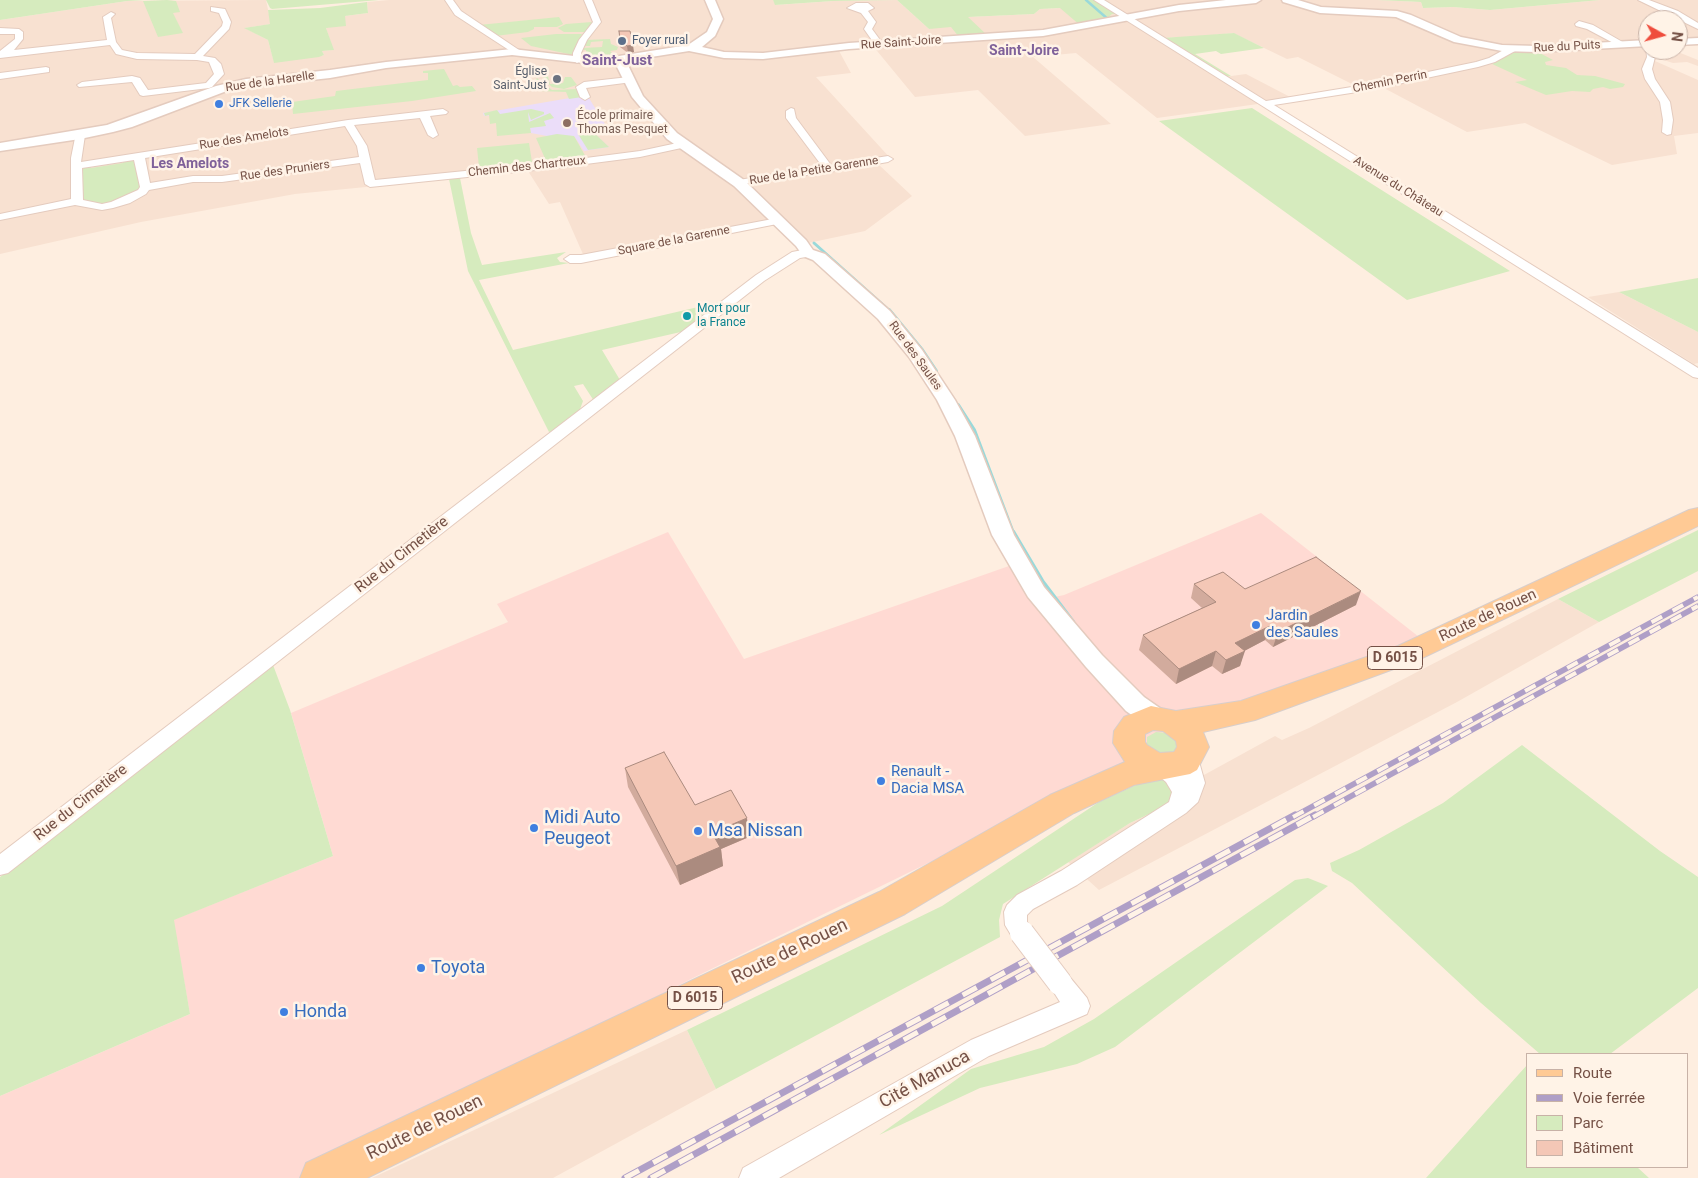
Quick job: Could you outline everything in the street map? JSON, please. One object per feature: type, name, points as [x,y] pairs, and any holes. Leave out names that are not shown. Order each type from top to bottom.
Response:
[{"type":"main road","name":"Route de Rouen","points":[[1062,804],[1114,762],[1147,729],[1244,712],[1408,653],[1698,516]]},
{"type":"main road","name":"Route de Rouen","points":[[321,1178],[892,903],[1062,804],[1127,774],[1181,757],[1244,712]]},
{"type":"main road","points":[[1147,729],[1187,733],[1192,740],[1181,757],[1141,758],[1136,754],[1147,729]]},
{"type":"street","points":[[448,0],[458,13],[518,52]]},
{"type":"street","points":[[577,60],[577,53],[583,40],[597,22],[588,0]]},
{"type":"street","points":[[689,48],[696,46],[711,34],[715,27],[718,19],[710,0]]},
{"type":"street","name":"Avenue du Château","points":[[1098,0],[1698,374]]},
{"type":"street","name":"Rue Saint-Joire","points":[[577,60],[620,63],[634,57],[689,48],[724,55],[763,56],[879,44],[1043,33],[1128,19],[1167,10],[1256,0]]},
{"type":"street","name":"Rue du Puits","points":[[1287,0],[1309,8],[1397,14],[1458,40],[1512,49],[1622,44],[1638,45]]},
{"type":"street","points":[[1642,0],[1675,13],[1698,26]]},
{"type":"street","points":[[197,57],[226,27],[227,22],[222,11],[214,8]]},
{"type":"street","points":[[863,11],[872,22],[868,30],[879,44]]},
{"type":"street","points":[[82,85],[132,79],[137,80],[143,93],[148,93],[210,88],[219,74],[216,64],[212,60],[197,57],[126,54],[119,52],[112,42],[107,17],[111,14]]},
{"type":"street","name":"Rue du Puits","points":[[1579,24],[1590,27],[1622,44]]},
{"type":"street","points":[[0,30],[19,32],[19,38],[15,45],[1,54]]},
{"type":"street","points":[[1,54],[112,42]]},
{"type":"street","name":"Chemin Perrin","points":[[1265,104],[1370,87],[1478,64],[1492,60],[1512,49]]},
{"type":"street","name":"Rue de la Harelle","points":[[0,147],[80,135],[126,124],[210,88],[386,65],[518,52],[548,58],[577,60]]},
{"type":"street","points":[[1650,60],[1647,70],[1650,79],[1664,102],[1668,120],[1668,132]]},
{"type":"street","name":"Rue des Saules","points":[[620,63],[643,104],[682,145],[739,183],[801,243],[808,253],[819,256],[852,284],[884,315],[916,354],[946,400],[965,436],[1002,535],[1036,592],[1094,661],[1113,693],[1147,729]]},
{"type":"street","points":[[0,76],[46,70]]},
{"type":"street","points":[[584,97],[582,86],[584,85],[629,80]]},
{"type":"street","points":[[791,111],[791,118],[829,169]]},
{"type":"street","name":"Rue des Amelots","points":[[76,166],[348,123],[443,112]]},
{"type":"street","points":[[424,115],[434,135]]},
{"type":"street","points":[[348,123],[362,146],[365,159]]},
{"type":"street","points":[[77,201],[76,166],[80,135]]},
{"type":"street","name":"Chemin des Chartreux","points":[[365,159],[370,184],[555,165],[640,154],[682,145]]},
{"type":"street","points":[[0,217],[77,201],[90,206],[113,205],[135,197],[145,187],[139,156]]},
{"type":"street","name":"Rue des Pruniers","points":[[145,187],[193,179],[222,179],[365,159]]},
{"type":"street","name":"Rue de la Petite Garenne","points":[[739,183],[888,159]]},
{"type":"street","name":"Square de la Garenne","points":[[570,258],[581,259],[599,256],[778,221]]},
{"type":"street","name":"Rue du Cimetière","points":[[0,866],[760,278],[796,255],[808,253]]},
{"type":"street","points":[[1179,807],[1182,792],[1173,776],[1181,757]]},
{"type":"street","points":[[1179,807],[1191,796],[1195,783],[1181,757]]},
{"type":"street","name":"Cité Manuca","points":[[753,1178],[980,1048],[1078,1006],[1016,925],[1015,912],[1025,902],[1069,878],[1179,807]]},
{"type":"shaded area","points":[[266,0],[271,24],[245,28],[268,40],[274,62],[324,55],[322,51],[333,50],[326,28],[345,16],[368,13],[367,2],[389,0],[773,0],[776,5],[833,1],[897,0],[929,29],[968,17],[1034,14],[1040,9],[1060,8],[1101,0],[1377,0],[1421,2],[1423,8],[1453,7],[1490,10],[1600,0],[1698,0],[1698,45],[1688,43],[1688,10],[1638,10],[1638,60],[1656,60],[1698,80],[1698,133],[1674,136],[1677,154],[1612,165],[1525,123],[1467,132],[1382,87],[1364,90],[1298,57],[1287,59],[1233,33],[1163,38],[1224,77],[1246,74],[1294,99],[1157,118],[1076,53],[1033,57],[1111,124],[1025,136],[978,90],[915,97],[873,46],[838,49],[851,73],[816,77],[892,160],[877,163],[912,196],[865,231],[794,246],[774,225],[586,261],[560,202],[549,204],[528,171],[295,194],[141,222],[0,254],[0,20],[127,1]]},
{"type":"shaded area","points":[[1688,56],[1698,60],[1698,66],[1687,62],[1673,63],[1663,60],[1688,60]]},
{"type":"shaded area","name":"École primaire Thomas Pesquet","points":[[587,95],[605,124],[590,130],[609,147],[584,151],[574,136],[547,136],[531,133],[527,112],[484,116],[483,113]]},
{"type":"shaded area","points":[[1619,292],[1698,332],[1698,363],[1694,364],[1588,297]]},
{"type":"shaded area","points":[[1261,513],[1428,644],[1187,733],[1141,759],[695,977],[410,1122],[363,1178],[0,1178],[0,1096],[190,1014],[173,920],[333,856],[291,713],[508,622],[497,604],[668,532],[744,659],[1009,566],[1036,601],[1064,595]]},
{"type":"shaded area","points":[[1558,599],[1599,622],[1457,702],[1099,890],[1068,862],[1130,823],[1166,806],[1173,792],[1275,736],[1282,740],[1309,728]]},
{"type":"shaded area","points":[[687,1030],[716,1089],[553,1178],[372,1178]]},
{"type":"green space","points":[[0,0],[146,0],[127,1],[0,20]]},
{"type":"green space","points":[[266,0],[379,0],[272,9]]},
{"type":"green space","points":[[773,0],[897,0],[833,1],[775,5]]},
{"type":"green space","points":[[897,0],[1094,0],[1117,14],[1112,14],[1104,21],[1081,26],[1060,8],[1040,9],[1034,14],[968,17],[988,36],[959,37],[951,27],[929,29]]},
{"type":"green space","points":[[1377,0],[1600,0],[1490,10],[1453,7],[1423,8],[1421,2]]},
{"type":"green space","points":[[143,1],[176,1],[180,12],[173,13],[183,33],[158,37]]},
{"type":"green space","points":[[367,2],[368,13],[345,16],[346,26],[326,28],[334,50],[322,51],[324,55],[319,57],[274,63],[268,40],[244,28],[270,24],[268,10],[320,8]]},
{"type":"green space","points":[[559,17],[563,24],[557,27],[534,27],[534,29],[528,32],[495,36],[487,28],[479,25]]},
{"type":"green space","points":[[592,22],[585,32],[564,32],[558,28],[566,24]]},
{"type":"green space","points":[[1234,33],[1264,48],[1221,54],[1216,51],[1195,54],[1231,76],[1225,77],[1162,38]]},
{"type":"green space","points":[[556,34],[582,34],[573,55],[531,46],[521,38]]},
{"type":"green space","points":[[610,39],[611,44],[618,47],[617,50],[610,51],[614,55],[586,56],[586,50],[582,50],[582,48],[602,47],[603,41],[591,42],[590,46],[583,46],[585,40]]},
{"type":"green space","points":[[1515,51],[1536,51],[1553,60],[1545,62],[1546,65],[1566,68],[1577,75],[1595,76],[1625,84],[1623,87],[1610,89],[1603,87],[1593,89],[1590,92],[1572,91],[1546,95],[1515,82],[1527,80],[1492,64]]},
{"type":"green space","points":[[444,69],[453,86],[472,86],[476,91],[412,101],[293,114],[292,102],[335,96],[336,91],[428,80],[428,73],[423,73],[423,71]]},
{"type":"green space","points":[[545,73],[547,73],[550,84],[563,83],[565,77],[571,77],[577,85],[564,89],[552,87],[543,79]]},
{"type":"green space","points":[[537,78],[552,90],[579,89],[582,97],[569,99],[566,92],[539,91],[535,85],[531,85]]},
{"type":"green space","points":[[1252,108],[1510,271],[1407,300],[1159,121]]},
{"type":"green space","points":[[531,109],[544,112],[544,114],[531,120],[528,112],[529,122],[550,113],[554,118],[544,121],[546,126],[530,128],[531,133],[497,136],[496,123],[490,124],[489,115],[485,116],[484,113],[497,110],[500,114]]},
{"type":"green space","points":[[592,131],[609,147],[588,150],[578,134]]},
{"type":"green space","points":[[557,134],[574,136],[587,159],[547,163],[536,138]]},
{"type":"green space","points":[[529,143],[532,162],[479,167],[477,148]]},
{"type":"green space","points":[[124,160],[136,161],[140,189],[137,194],[101,205],[81,200],[80,170],[91,165],[91,168],[123,163]]},
{"type":"green space","points":[[460,178],[471,233],[482,265],[566,252],[557,258],[560,262],[569,263],[479,280],[513,350],[724,301],[685,331],[602,350],[620,380],[594,401],[583,384],[574,386],[583,401],[579,412],[556,430],[549,432],[468,271],[449,179]]},
{"type":"green space","points":[[1698,278],[1698,332],[1619,292]]},
{"type":"green space","points":[[1698,530],[1698,571],[1599,622],[1558,599]]},
{"type":"green space","points":[[273,665],[290,710],[333,856],[174,920],[190,1014],[0,1096],[0,877]]},
{"type":"green space","points":[[1156,732],[1167,733],[1176,741],[1178,745],[1173,753],[1162,755],[1147,746],[1147,737]]},
{"type":"green space","points":[[1522,745],[1660,851],[1698,877],[1698,988],[1611,1053],[1539,1053],[1481,1003],[1352,883],[1332,871],[1330,863],[1359,850],[1443,803]]},
{"type":"green space","points":[[1149,779],[1166,780],[1173,792],[1166,806],[1130,823],[1003,904],[999,920],[1000,937],[716,1089],[687,1030],[942,906],[1099,802]]},
{"type":"green space","points":[[1308,878],[1328,886],[1115,1047],[1077,1064],[980,1088],[879,1135],[971,1069],[1044,1047],[1094,1019],[1295,880]]},
{"type":"green space","points":[[1526,1066],[1526,1168],[1638,1168],[1649,1178],[1426,1178]]},
{"type":"building","points":[[619,31],[630,31],[633,45],[627,46],[620,40]]},
{"type":"building","name":"Jardin des Saules","points":[[1316,557],[1361,591],[1278,632],[1270,626],[1235,643],[1245,651],[1226,660],[1216,651],[1179,669],[1143,635],[1216,602],[1194,584],[1223,572],[1245,589]]},
{"type":"building","name":"Msa Nissan","points":[[664,752],[695,805],[731,790],[747,818],[712,833],[720,847],[676,866],[625,768]]},
{"type":"waterway","points":[[1086,0],[1109,20]]},
{"type":"waterway","points":[[814,243],[889,310]]},
{"type":"waterway","points":[[889,310],[922,350],[936,371]]},
{"type":"waterway","points":[[958,405],[974,430],[1013,533]]},
{"type":"waterway","points":[[1013,532],[1042,581],[1073,622]]},
{"type":"railway","points":[[1293,817],[1698,597]]},
{"type":"railway","points":[[1313,817],[1698,606]]},
{"type":"railway","points":[[625,1178],[1295,815]]},
{"type":"railway","points":[[651,1178],[1315,815]]},
{"type":"place","name":"Foyer rural","points":[[622,41]]},
{"type":"place","name":"Église Saint-Just","points":[[557,79]]},
{"type":"place","name":"JFK Sellerie","points":[[219,104]]},
{"type":"place","name":"École primaire Thomas Pesquet","points":[[567,123]]},
{"type":"place","name":"Mort pour la France","points":[[687,316]]},
{"type":"place","name":"Jardin des Saules","points":[[1256,625]]},
{"type":"place","name":"Renault - Dacia MSA","points":[[881,781]]},
{"type":"place","name":"Midi Auto Peugeot","points":[[534,828]]},
{"type":"place","name":"Msa Nissan","points":[[698,831]]},
{"type":"place","name":"Toyota","points":[[421,968]]},
{"type":"place","name":"Honda","points":[[284,1012]]},
{"type":"district","name":"Saint-Joire","points":[[1024,51]]},
{"type":"district","name":"Saint-Just","points":[[617,61]]},
{"type":"district","name":"Les Amelots","points":[[190,164]]}]
